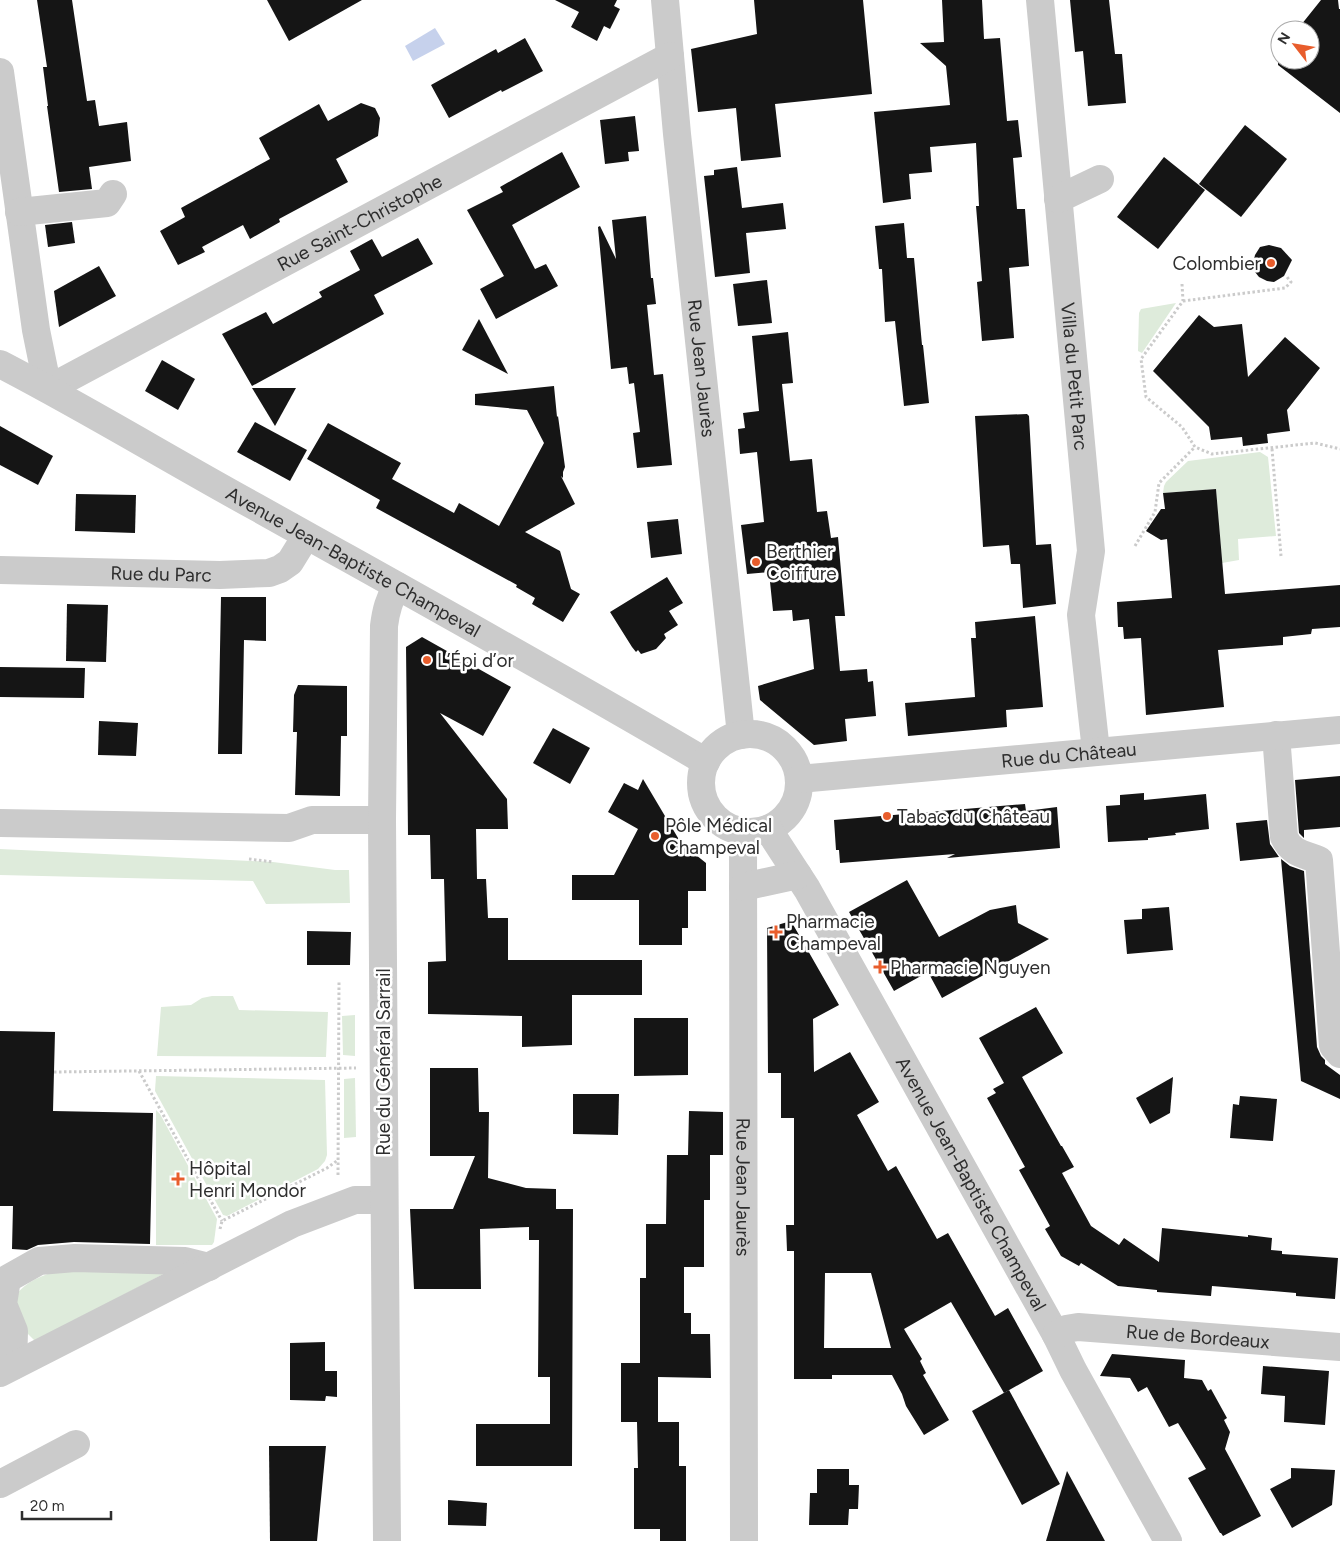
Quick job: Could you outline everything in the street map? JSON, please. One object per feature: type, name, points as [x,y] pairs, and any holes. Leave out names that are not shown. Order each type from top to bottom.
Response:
[{"type":"street","name":"Rue Jean Jaurès","points":[[665,0],[678,144],[741,735]]},
{"type":"street","name":"Villa du Petit Parc","points":[[1040,0],[1091,551],[1093,582],[1081,615],[1096,751]]},
{"type":"street","name":"Rue Saint-Christophe","points":[[48,389],[670,56]]},
{"type":"street","points":[[0,72],[36,330],[48,389]]},
{"type":"street","points":[[1058,200],[1100,179]]},
{"type":"street","points":[[19,212],[107,203],[113,194]]},
{"type":"street","name":"Avenue Jean-Baptiste Champeval","points":[[0,364],[48,389],[306,536],[467,624],[706,762]]},
{"type":"street","name":"Rue du Parc","points":[[0,570],[220,576],[269,572],[280,569],[290,562],[306,536]]},
{"type":"street","name":"Rue du Général Sarrail","points":[[386,1541],[382,820],[384,626],[385,612],[397,586]]},
{"type":"street","name":"Rue du Château","points":[[799,779],[1340,730]]},
{"type":"street","points":[[741,735],[765,736],[778,742],[789,752],[796,765],[799,779],[798,795],[792,809],[782,821],[756,831],[728,828],[716,819],[707,806],[702,792],[702,777],[706,762],[713,750],[724,742],[741,735]]},
{"type":"street","points":[[1276,735],[1284,837],[1293,850],[1319,860],[1333,1046],[1340,1054]]},
{"type":"street","points":[[0,806],[287,812],[312,820],[382,820]]},
{"type":"street","points":[[0,823],[289,828],[312,820]]},
{"type":"street","name":"Rue Jean Jaurès","points":[[744,1541],[743,887],[756,831]]},
{"type":"street","name":"Avenue Jean-Baptiste Champeval","points":[[756,831],[798,875],[807,888],[1056,1335],[1073,1370],[1168,1541]]},
{"type":"street","points":[[743,887],[798,875]]},
{"type":"street","points":[[4,1366],[292,1224],[355,1200],[384,1200]]},
{"type":"street","points":[[4,1366],[14,1331],[4,1304],[7,1279],[39,1261],[75,1258],[185,1261],[209,1266]]},
{"type":"street","name":"Rue de Bordeaux","points":[[1056,1335],[1066,1329],[1078,1327],[1340,1347]]},
{"type":"street","points":[[0,1484],[76,1444]]},
{"type":"path","points":[[1183,301],[1285,288],[1291,282],[1287,277]]},
{"type":"path","points":[[1182,284],[1183,301],[1141,359],[1146,397],[1182,427],[1195,447],[1212,454],[1315,443],[1340,449]]},
{"type":"path","points":[[1135,546],[1155,512],[1159,483],[1195,447]]},
{"type":"path","points":[[1272,449],[1281,556]]},
{"type":"path","points":[[339,981],[339,1206]]},
{"type":"path","points":[[54,1072],[362,1068]]},
{"type":"path","points":[[139,1071],[222,1221]]},
{"type":"green space","points":[[1176,303],[1142,353],[1138,351],[1139,313],[1141,309]]},
{"type":"green space","points":[[1260,452],[1268,457],[1276,536],[1238,539],[1239,560],[1222,563],[1216,489],[1163,493],[1164,486],[1188,461]]},
{"type":"green space","points":[[0,849],[273,862],[349,870],[350,903],[266,904],[253,881],[0,875]]},
{"type":"green space","points":[[233,996],[239,1010],[328,1012],[326,1057],[157,1056],[161,1007],[191,1005],[202,998]]},
{"type":"green space","points":[[355,1015],[355,1056],[343,1055],[342,1016]]},
{"type":"green space","points":[[156,1076],[325,1080],[327,1155],[325,1161],[318,1169],[227,1216],[223,1215],[155,1091]]},
{"type":"green space","points":[[355,1078],[356,1137],[344,1138],[344,1079]]},
{"type":"green space","points":[[156,1110],[160,1114],[217,1219],[212,1245],[156,1245]]},
{"type":"green space","points":[[72,1267],[177,1267],[35,1341],[19,1325],[15,1296],[33,1280]]},
{"type":"water","points":[[435,28],[445,44],[413,61],[405,46]]},
{"type":"building","points":[[37,0],[72,0],[87,101],[95,100],[99,126],[127,122],[131,161],[89,167],[92,189],[59,192],[43,67],[47,67]]},
{"type":"building","points":[[267,0],[362,0],[289,41]]},
{"type":"building","points":[[555,0],[617,0],[614,6],[620,9],[610,29],[604,26],[597,41],[571,27],[579,12]]},
{"type":"building","points":[[754,0],[863,0],[872,94],[775,104],[781,157],[741,161],[736,108],[698,112],[691,49],[757,34]]},
{"type":"building","points":[[942,0],[982,0],[984,39],[1000,38],[1007,121],[1018,120],[1022,157],[1013,158],[1017,209],[1025,209],[1029,266],[1009,268],[1014,338],[982,341],[977,282],[982,281],[976,206],[979,206],[976,143],[930,147],[932,172],[909,174],[911,199],[883,203],[874,112],[950,105],[946,66],[920,43],[944,42]]},
{"type":"building","points":[[1070,0],[1109,0],[1115,54],[1122,54],[1126,103],[1088,106],[1083,51],[1075,52]]},
{"type":"building","points":[[1321,0],[1338,0],[1340,9],[1340,113],[1284,70],[1320,70],[1320,20],[1305,20]]},
{"type":"building","points":[[525,38],[543,71],[502,92],[501,90],[449,118],[431,85],[496,49],[498,53]]},
{"type":"building","points":[[361,103],[375,108],[380,118],[378,136],[336,159],[348,182],[279,219],[280,222],[250,239],[243,225],[202,247],[205,252],[178,265],[160,231],[185,217],[181,208],[270,159],[259,138],[319,104],[328,121]]},
{"type":"building","points":[[635,116],[639,151],[628,152],[629,161],[605,164],[600,120]]},
{"type":"building","points":[[1245,125],[1287,159],[1241,217],[1199,184]]},
{"type":"building","points":[[562,152],[580,187],[512,225],[535,269],[546,264],[558,286],[496,319],[480,289],[504,276],[467,210],[503,192],[500,187]]},
{"type":"building","points":[[1164,157],[1205,190],[1158,249],[1117,217]]},
{"type":"building","points":[[737,167],[742,208],[783,203],[786,229],[746,233],[750,273],[715,277],[704,176],[714,175],[714,170]]},
{"type":"building","points":[[646,216],[651,278],[653,278],[656,304],[647,305],[654,375],[663,374],[672,465],[637,468],[633,433],[640,432],[634,383],[629,384],[627,367],[611,369],[598,227],[600,226],[616,259],[612,220]]},
{"type":"building","points":[[72,222],[75,243],[48,247],[45,225]]},
{"type":"building","points":[[904,223],[907,258],[914,258],[929,403],[904,406],[895,321],[885,322],[882,269],[879,269],[875,226]]},
{"type":"building","points":[[418,238],[433,264],[374,295],[384,314],[252,386],[222,334],[266,312],[273,324],[322,297],[319,292],[360,270],[350,251],[372,239],[382,257]]},
{"type":"building","name":"Colombier","points":[[1269,245],[1281,248],[1292,260],[1284,276],[1274,282],[1259,277],[1255,272],[1253,264],[1255,255],[1260,247]]},
{"type":"building","points":[[99,266],[116,296],[59,327],[54,291]]},
{"type":"building","points":[[767,280],[772,323],[738,326],[733,284]]},
{"type":"building","points":[[1199,315],[1214,327],[1242,324],[1248,377],[1285,337],[1320,368],[1287,410],[1290,431],[1267,434],[1268,443],[1243,446],[1242,437],[1211,440],[1209,427],[1153,371]]},
{"type":"building","points":[[479,319],[508,374],[462,350]]},
{"type":"building","points":[[788,332],[793,383],[782,384],[790,461],[812,459],[817,512],[827,511],[831,538],[838,537],[845,616],[835,616],[840,671],[867,669],[868,682],[873,681],[876,716],[845,719],[847,741],[814,745],[760,700],[758,686],[814,669],[809,619],[793,621],[792,610],[773,611],[769,572],[747,574],[741,525],[764,522],[757,452],[740,454],[738,429],[745,428],[743,413],[759,411],[752,336]]},
{"type":"building","points":[[162,360],[195,379],[178,410],[145,391]]},
{"type":"building","points":[[554,386],[565,467],[563,478],[561,476],[575,504],[525,532],[560,551],[571,589],[580,594],[563,622],[532,604],[535,598],[516,587],[517,585],[376,508],[380,500],[307,459],[328,423],[401,463],[392,479],[454,513],[459,503],[499,526],[544,443],[527,410],[475,405],[475,394]]},
{"type":"building","points":[[252,388],[296,388],[275,426]]},
{"type":"building","points":[[1027,414],[1029,416],[1036,545],[1051,544],[1056,604],[1023,608],[1020,564],[1011,564],[1009,545],[983,547],[975,416]]},
{"type":"building","points":[[255,422],[307,450],[290,481],[237,452]]},
{"type":"building","points":[[0,426],[53,456],[38,485],[0,465]]},
{"type":"building","points":[[1216,489],[1225,594],[1340,585],[1340,627],[1312,629],[1311,634],[1283,637],[1283,645],[1218,650],[1224,707],[1146,715],[1141,638],[1124,639],[1123,627],[1118,627],[1117,602],[1172,598],[1167,539],[1161,540],[1146,531],[1161,509],[1165,509],[1163,493]]},
{"type":"building","points":[[76,494],[136,495],[135,533],[75,531]]},
{"type":"building","points":[[678,519],[682,554],[651,558],[647,522]]},
{"type":"building","points":[[667,577],[683,603],[669,611],[678,625],[664,634],[666,638],[656,649],[641,654],[632,647],[610,612]]},
{"type":"building","points":[[221,597],[266,597],[266,641],[244,640],[242,754],[218,754]]},
{"type":"building","points":[[67,604],[108,605],[106,662],[66,661]]},
{"type":"building","points":[[1035,616],[1043,707],[1006,710],[1007,727],[908,736],[905,703],[975,697],[971,638],[976,638],[975,622]]},
{"type":"building","points":[[422,637],[511,687],[483,736],[440,713],[507,799],[508,829],[476,829],[477,879],[486,879],[488,918],[508,918],[508,960],[642,960],[642,995],[572,995],[572,1045],[522,1047],[522,1016],[428,1014],[428,962],[446,961],[444,879],[431,879],[430,835],[408,835],[406,647]]},
{"type":"building","points":[[0,667],[85,668],[84,698],[0,697]]},
{"type":"building","points":[[298,685],[347,686],[347,736],[341,736],[340,796],[295,795],[297,732],[293,732],[294,695]]},
{"type":"building","points":[[99,721],[138,723],[136,756],[98,755]]},
{"type":"building","points":[[553,728],[590,748],[570,784],[533,763]]},
{"type":"building","points":[[1340,776],[1340,827],[1304,830],[1304,838],[1299,833],[1295,780]]},
{"type":"building","points":[[643,779],[681,843],[706,863],[706,891],[688,891],[688,928],[682,928],[682,945],[639,945],[639,900],[572,900],[572,875],[614,875],[638,829],[608,812],[624,783],[638,790]]},
{"type":"building","points":[[1144,793],[1144,800],[1206,794],[1209,829],[1175,833],[1176,835],[1148,838],[1148,840],[1108,842],[1106,806],[1120,805],[1120,795]]},
{"type":"building","points":[[1025,804],[1026,811],[1057,807],[1060,848],[947,858],[955,854],[840,863],[839,850],[836,850],[834,820]]},
{"type":"building","points":[[1267,820],[1270,844],[1279,857],[1240,861],[1236,823]]},
{"type":"building","points":[[1281,859],[1290,866],[1304,871],[1317,1047],[1325,1060],[1325,1064],[1340,1075],[1340,1099],[1301,1081]]},
{"type":"building","points":[[907,880],[939,937],[990,910],[1016,905],[1018,923],[1049,939],[942,998],[928,972],[894,991],[849,912]]},
{"type":"building","points":[[1169,907],[1173,950],[1127,954],[1124,920],[1142,919],[1142,909]]},
{"type":"building","points":[[791,921],[839,1005],[813,1019],[814,1072],[850,1052],[879,1102],[857,1115],[888,1171],[896,1166],[937,1239],[948,1233],[995,1316],[1008,1308],[1043,1371],[1004,1393],[951,1302],[904,1329],[922,1359],[920,1361],[926,1373],[923,1375],[949,1420],[924,1435],[906,1406],[892,1375],[832,1375],[832,1379],[794,1379],[794,1251],[787,1251],[786,1225],[794,1225],[794,1118],[781,1118],[781,1073],[768,1073],[767,928]],"holes":[[[825,1273],[871,1273],[891,1348],[824,1348]]]},
{"type":"building","points":[[307,931],[351,932],[350,965],[307,965]]},
{"type":"building","points":[[1036,1007],[1063,1053],[1022,1077],[1074,1167],[1062,1173],[1091,1226],[1119,1245],[1124,1238],[1159,1262],[1162,1228],[1272,1238],[1271,1250],[1282,1251],[1282,1254],[1338,1258],[1335,1299],[1296,1296],[1296,1293],[1212,1286],[1211,1296],[1157,1292],[1157,1290],[1118,1286],[1081,1263],[1079,1266],[1061,1256],[1045,1229],[1050,1226],[1019,1170],[1025,1167],[987,1098],[996,1093],[993,1089],[1004,1083],[979,1038]]},
{"type":"building","points":[[634,1018],[688,1018],[688,1075],[634,1076]]},
{"type":"building","points":[[0,1031],[55,1032],[53,1111],[153,1113],[150,1244],[74,1242],[38,1245],[27,1250],[12,1249],[13,1206],[0,1206]]},
{"type":"building","points":[[430,1068],[478,1068],[479,1112],[489,1112],[488,1178],[526,1188],[556,1189],[556,1209],[573,1209],[572,1466],[476,1466],[476,1424],[550,1424],[550,1377],[538,1377],[539,1240],[529,1240],[529,1227],[480,1229],[481,1289],[414,1289],[410,1209],[453,1209],[475,1156],[430,1156]]},
{"type":"building","points":[[1173,1077],[1170,1113],[1150,1124],[1136,1098]]},
{"type":"building","points":[[573,1094],[619,1094],[618,1135],[573,1134]]},
{"type":"building","points":[[1240,1096],[1277,1099],[1273,1141],[1230,1138],[1233,1104],[1239,1105]]},
{"type":"building","points":[[689,1111],[723,1112],[723,1155],[710,1155],[710,1200],[704,1200],[704,1267],[684,1267],[684,1313],[691,1313],[691,1334],[710,1334],[711,1378],[658,1377],[658,1422],[621,1422],[621,1363],[640,1363],[640,1278],[646,1278],[646,1224],[666,1224],[667,1155],[688,1155]]},
{"type":"building","points":[[325,1342],[325,1371],[337,1371],[337,1397],[326,1396],[325,1401],[290,1400],[290,1343]]},
{"type":"building","points":[[1112,1354],[1185,1360],[1184,1378],[1202,1380],[1208,1391],[1211,1389],[1227,1418],[1224,1420],[1230,1432],[1225,1449],[1261,1516],[1223,1536],[1220,1533],[1188,1478],[1206,1469],[1178,1423],[1169,1427],[1147,1387],[1138,1392],[1130,1378],[1100,1376]]},
{"type":"building","points":[[1263,1366],[1329,1371],[1325,1425],[1284,1422],[1285,1396],[1261,1394]]},
{"type":"building","points":[[1009,1390],[1060,1484],[1022,1505],[972,1411]]},
{"type":"building","points":[[637,1422],[679,1422],[679,1466],[686,1466],[686,1541],[660,1541],[660,1529],[634,1529],[634,1468],[638,1468]]},
{"type":"building","points":[[269,1446],[326,1446],[317,1541],[270,1541]]},
{"type":"building","points":[[1291,1468],[1335,1470],[1332,1505],[1292,1528],[1270,1489],[1291,1478]]},
{"type":"building","points":[[817,1469],[849,1469],[849,1485],[859,1485],[858,1509],[849,1509],[848,1525],[809,1525],[810,1493],[817,1493]]},
{"type":"building","points":[[1067,1471],[1105,1541],[1046,1541]]},
{"type":"building","points":[[448,1500],[487,1503],[486,1526],[448,1525]]},
{"type":"place","name":"Colombier","points":[[1271,263]]},
{"type":"place","name":"Berthier Coiffure","points":[[756,562]]},
{"type":"place","name":"L’Épi d’or","points":[[427,660]]},
{"type":"place","name":"Tabac du Château","points":[[887,816]]},
{"type":"place","name":"Pôle Médical Champeval","points":[[655,836]]},
{"type":"place","name":"Pharmacie Champeval","points":[[776,932]]},
{"type":"place","name":"Pharmacie Nguyen","points":[[880,967]]},
{"type":"place","name":"Hôpital Henri Mondor","points":[[178,1179]]}]
